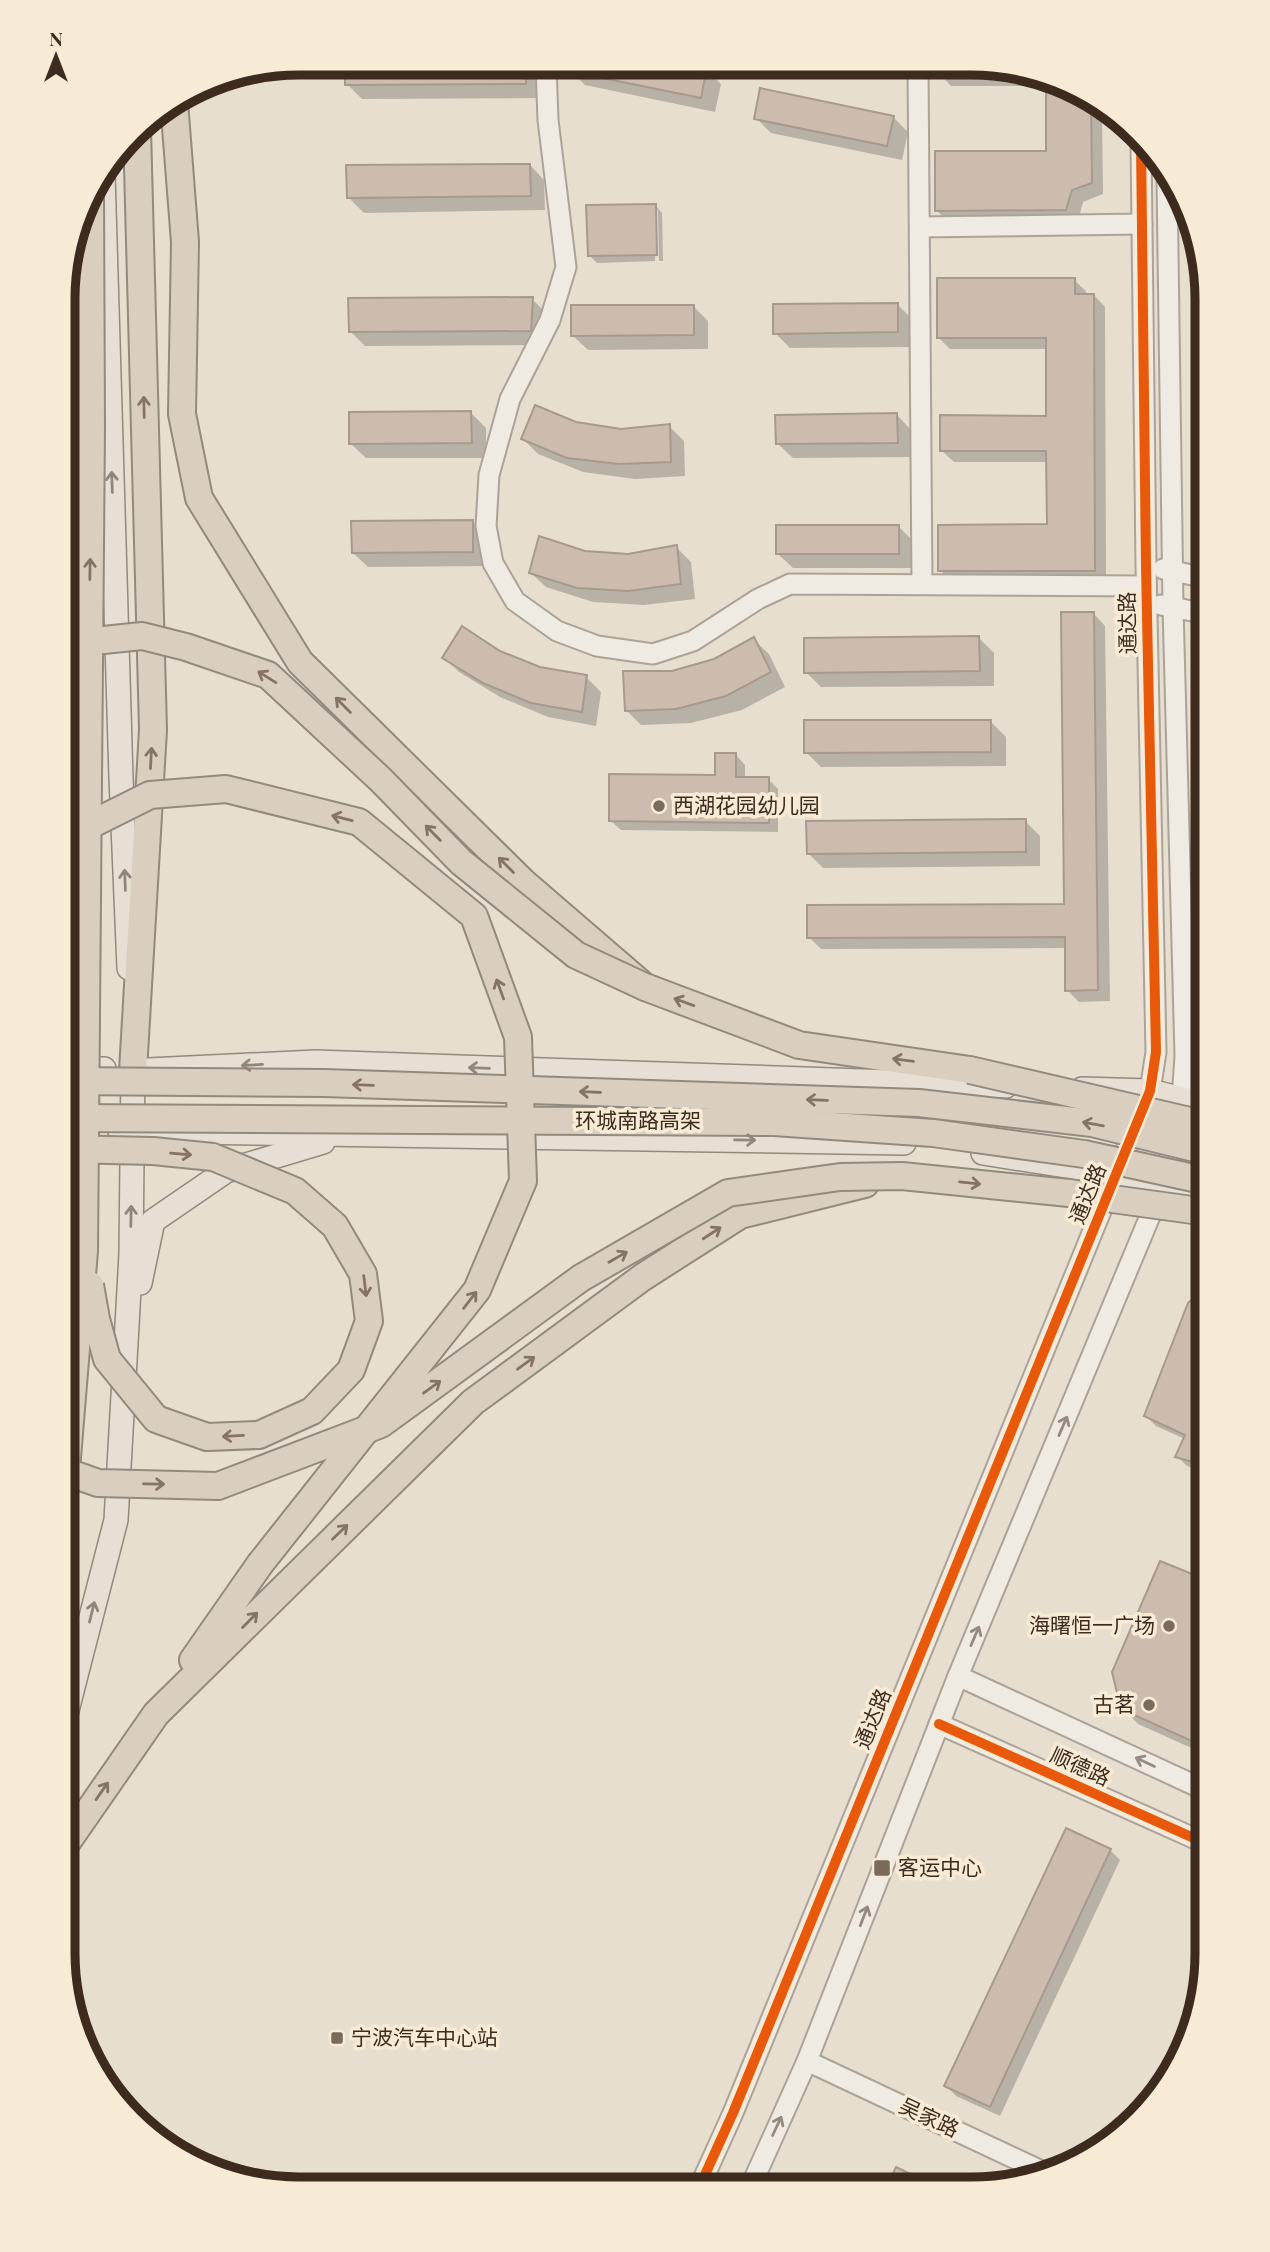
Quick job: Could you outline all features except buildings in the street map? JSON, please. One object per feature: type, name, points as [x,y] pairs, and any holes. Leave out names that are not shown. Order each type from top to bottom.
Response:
[{"type":"highway","points":[[175,113],[185,242],[182,414],[199,498],[300,662],[522,881],[645,987]]},
{"type":"highway","points":[[133,1071],[152,730],[137,146]]},
{"type":"highway","points":[[75,1353],[83,1251],[91,441],[90,218]]},
{"type":"highway","points":[[75,643],[142,636],[186,647],[268,675],[381,780],[461,862],[576,955],[645,987],[799,1045],[970,1070],[1195,1122]]},
{"type":"highway","points":[[75,833],[150,796],[226,789],[359,822],[474,916],[518,1037],[523,1181],[477,1290],[260,1564],[75,1831]]},
{"type":"highway","name":"环城南路高架","points":[[75,1082],[324,1083],[919,1103],[1093,1123],[1194,1148]]},
{"type":"highway","name":"环城南路高架","points":[[75,1118],[774,1122],[933,1133],[1084,1154],[1194,1178]]},
{"type":"highway","points":[[75,1149],[153,1151],[213,1157],[295,1191],[335,1226],[363,1274],[369,1321],[351,1370],[312,1411],[259,1435],[207,1437],[156,1419],[107,1359],[83,1251]]},
{"type":"highway","points":[[75,1475],[98,1483],[219,1486],[381,1424],[581,1278],[728,1194],[840,1177],[902,1177],[1069,1193],[1194,1210]]},
{"type":"highway","points":[[156,1714],[473,1402],[643,1277],[740,1215],[810,1196],[902,1177]]},
{"type":"main road","points":[[75,1679],[116,1520],[131,1254],[133,1071],[121,778],[103,190]]},
{"type":"main road","points":[[75,1068],[133,1071],[315,1062],[1150,1091],[1195,1102]]},
{"type":"main road","points":[[75,1129],[923,1143],[1117,1174],[1194,1192]]},
{"type":"main road","points":[[125,1348],[153,1221],[226,1171],[346,1135]]},
{"type":"street","points":[[547,75],[548,120],[566,267],[550,320],[510,399],[489,475],[486,526],[493,563],[515,601],[557,631],[597,646],[653,654],[693,641],[758,598],[790,584],[922,584],[1146,594],[1173,607],[1195,611]]},
{"type":"street","points":[[918,75],[922,584]]},
{"type":"street","name":"通达路","points":[[704,2177],[733,2113],[1150,1091],[1156,1052],[1146,594],[1141,155]]},
{"type":"street","points":[[755,2177],[807,2061],[958,1676],[1163,1185],[1182,1099],[1185,1056],[1173,607],[1167,192]]},
{"type":"street","points":[[920,227],[1142,224]]},
{"type":"street","points":[[1146,566],[1195,575]]},
{"type":"street","name":"顺德路","points":[[958,1676],[1194,1785]]},
{"type":"street","name":"顺德路","points":[[939,1724],[1194,1839]]},
{"type":"street","name":"吴家路","points":[[807,2061],[1034,2168]]},
{"type":"cycle path","points":[[704,2177],[733,2113],[1150,1091],[1156,1052],[1141,155]]},
{"type":"cycle path","points":[[939,1724],[1194,1838]]},
{"type":"place","name":"西湖花园幼儿园","points":[[659,806]]},
{"type":"place","name":"海曙恒一广场","points":[[1169,1626]]},
{"type":"place","name":"古茗","points":[[1149,1705]]},
{"type":"place","name":"客运中心","points":[[882,1868]]},
{"type":"place","name":"宁波汽车中心站","points":[[337,2038]]}]
